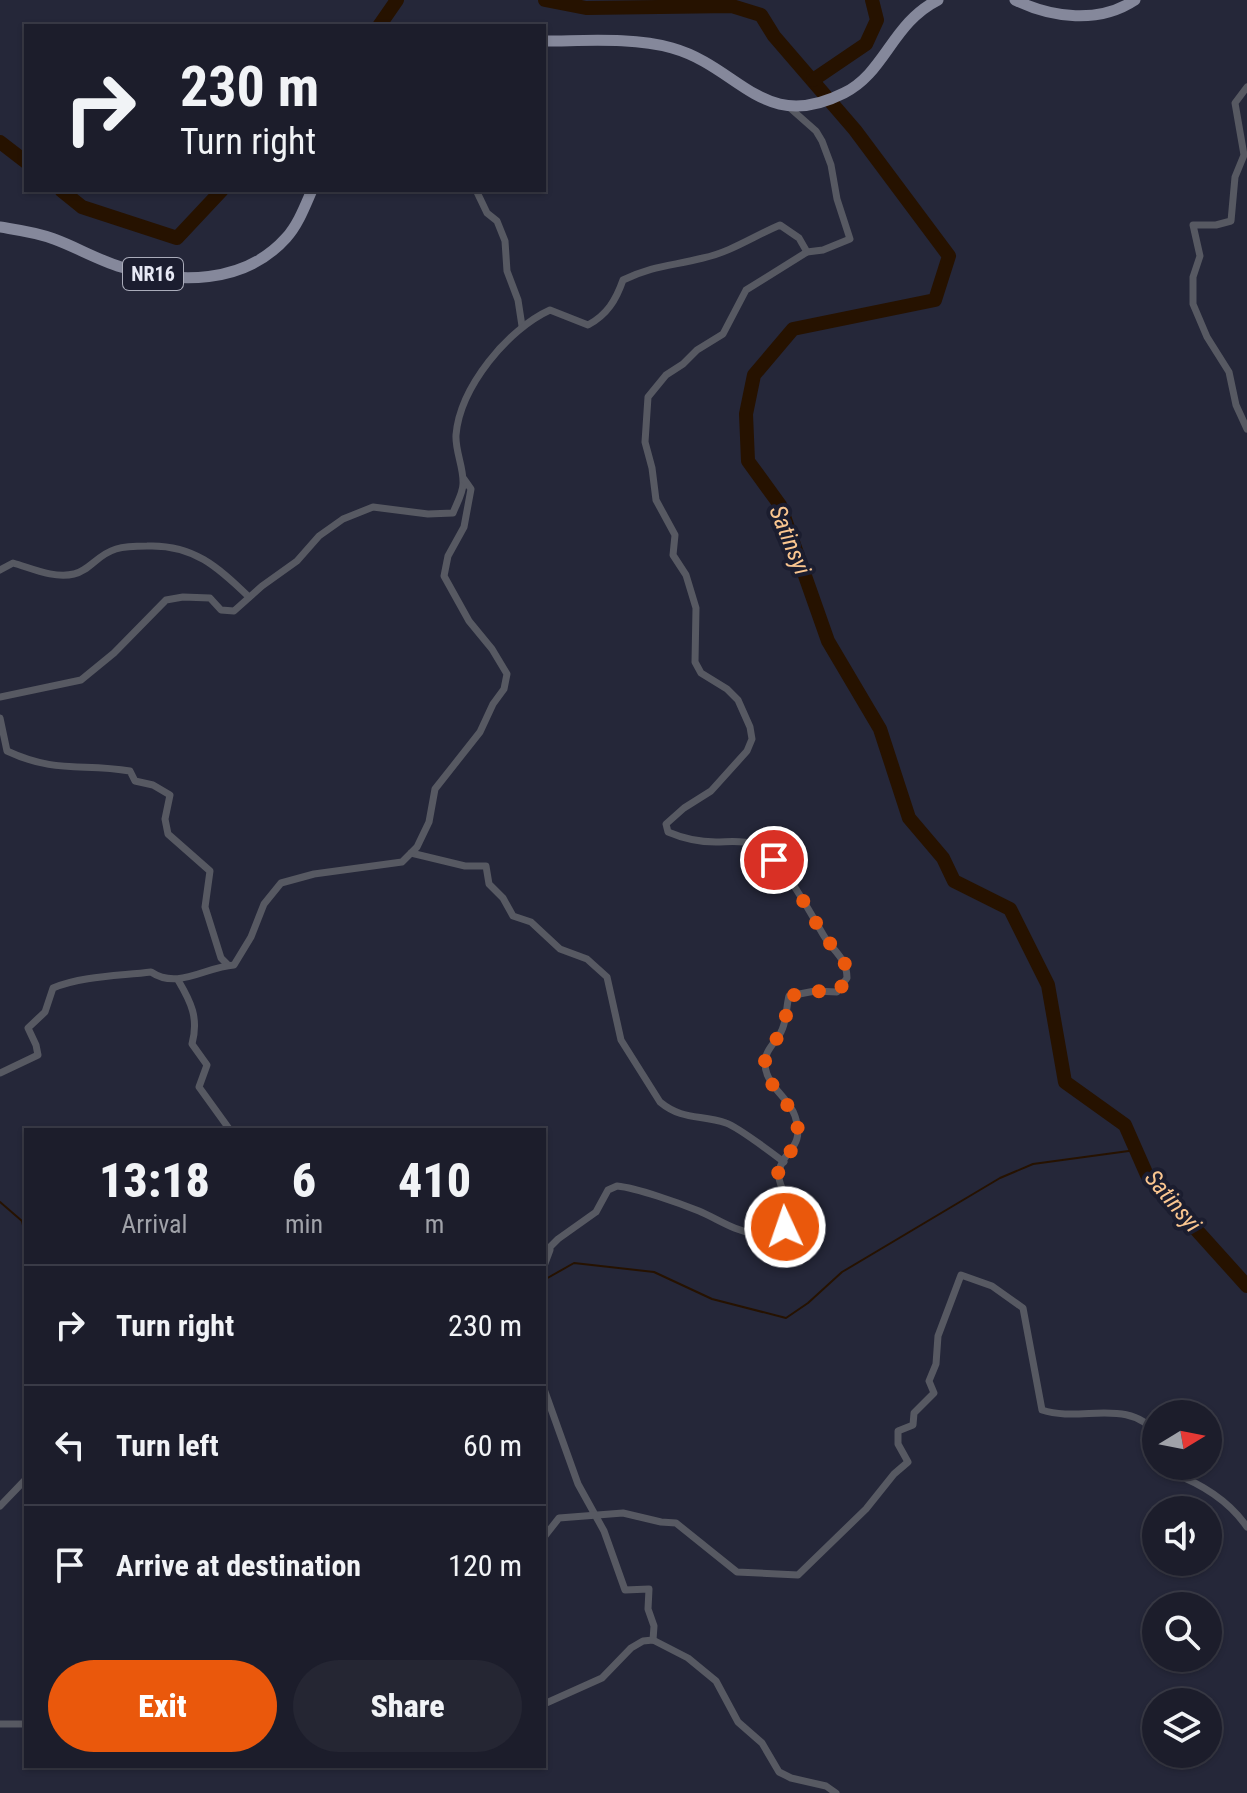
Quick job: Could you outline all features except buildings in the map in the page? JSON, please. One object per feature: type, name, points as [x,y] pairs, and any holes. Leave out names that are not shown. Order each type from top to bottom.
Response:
[{"type":"main road","points":[[546,41],[633,42],[676,49],[702,61],[752,94],[790,108],[843,94],[865,77],[916,13],[938,0]]},
{"type":"main road","points":[[1015,0],[1070,16],[1113,12],[1135,0]]},
{"type":"main road","name":"NR16","points":[[0,227],[51,238],[119,267],[175,277],[205,278],[246,267],[272,251],[296,225],[311,192]]},
{"type":"street","points":[[1247,87],[1235,103],[1244,155],[1235,177],[1231,221],[1216,225],[1193,225],[1200,256],[1193,277],[1193,304],[1207,337],[1229,372],[1236,405],[1247,429]]},
{"type":"street","points":[[547,1250],[592,1215],[604,1201],[608,1190],[617,1186],[690,1208],[742,1231],[774,1233],[787,1225],[792,1209],[779,1179],[779,1170],[796,1144],[797,1123],[793,1111],[772,1086],[765,1064],[767,1052],[781,1032],[789,996],[815,991],[837,992],[847,980],[847,969],[840,955],[825,938],[798,892],[767,853],[747,842],[711,842],[679,837],[667,830],[666,824],[707,795],[747,751],[752,739],[738,700],[727,689],[701,673],[695,662],[696,608],[689,580],[673,555],[675,535],[671,522],[656,500],[645,442],[648,397],[666,375],[723,334],[746,290],[807,252],[840,245],[851,237],[837,199],[831,165],[821,137],[790,108]]},
{"type":"street","points":[[477,192],[487,213],[497,221],[505,241],[507,271],[518,300],[522,326]]},
{"type":"street","points":[[0,697],[81,680],[114,653],[166,600],[210,598],[221,610],[234,611],[297,561],[319,536],[343,519],[373,507],[428,514],[453,513],[463,486],[456,436],[465,398],[496,354],[522,326],[550,310],[588,325],[603,318],[623,280],[648,268],[704,258],[732,249],[780,225],[799,238],[807,252]]},
{"type":"street","points":[[0,1073],[38,1055],[28,1028],[45,1012],[53,988],[71,980],[151,972],[160,978],[178,980],[234,965],[246,947],[264,904],[281,883],[314,874],[402,862],[417,847],[429,822],[435,789],[480,732],[504,689],[507,674],[469,621],[444,576],[448,556],[464,527],[469,506],[471,489],[462,477]]},
{"type":"street","points":[[0,570],[13,563],[51,574],[72,575],[84,570],[99,556],[118,548],[172,546],[197,555],[221,570],[249,597]]},
{"type":"street","points":[[0,718],[7,751],[31,762],[76,769],[109,767],[130,771],[135,781],[153,785],[170,795],[165,819],[168,834],[210,871],[205,907],[221,958],[228,965]]},
{"type":"street","points":[[411,853],[465,866],[486,866],[489,884],[503,898],[513,916],[531,922],[560,949],[587,959],[607,977],[621,1040],[660,1102],[669,1109],[696,1119],[728,1123],[784,1162]]},
{"type":"street","points":[[178,980],[194,1006],[192,1044],[207,1065],[199,1087],[229,1128]]},
{"type":"street","points":[[546,1534],[559,1518],[623,1513],[676,1523],[737,1572],[798,1575],[866,1509],[894,1474],[908,1462],[898,1444],[898,1431],[913,1425],[914,1413],[934,1393],[929,1381],[936,1364],[938,1336],[961,1275],[992,1286],[1023,1308],[1042,1410],[1057,1415],[1090,1416],[1115,1411],[1142,1419]]},
{"type":"street","points":[[546,1395],[578,1484],[597,1517],[625,1590],[649,1589],[651,1598],[648,1609],[654,1626],[653,1640]]},
{"type":"street","points":[[1190,1480],[1233,1507],[1247,1527]]},
{"type":"street","points":[[0,1506],[24,1481]]},
{"type":"street","points":[[546,1703],[602,1678],[637,1643],[653,1640],[688,1658],[716,1681],[738,1722],[762,1743],[779,1772],[826,1786],[836,1793]]},
{"type":"street","points":[[0,1724],[24,1724]]},
{"type":"waterway","name":"Satinsyi","points":[[380,24],[397,0]]},
{"type":"waterway","name":"Satinsyi","points":[[545,0],[586,8],[732,6],[761,15],[774,36],[855,130],[949,256],[935,300],[793,329],[754,375],[746,414],[748,461],[780,505],[828,641],[880,729],[909,818],[943,858],[954,881],[1010,909],[1048,985],[1065,1082],[1125,1125],[1147,1175],[1247,1286]]},
{"type":"waterway","points":[[813,80],[866,44],[877,20],[872,0]]},
{"type":"waterway","name":"Satinsyi","points":[[0,142],[24,160]]},
{"type":"waterway","name":"Satinsyi","points":[[63,192],[82,207],[177,238],[220,192]]},
{"type":"waterway","points":[[546,1279],[574,1263],[654,1272],[712,1299],[786,1318],[842,1272],[1000,1178],[1033,1164],[1136,1150]]},
{"type":"waterway","points":[[0,1202],[22,1221],[24,1230]]},
{"type":"route","points":[[774,860],[798,892],[825,938],[840,955],[847,976],[837,992],[815,991],[789,996],[781,1032],[766,1057],[772,1086],[793,1111],[798,1131],[796,1144],[781,1165],[778,1175],[781,1190],[793,1211],[791,1222],[785,1227]]}]
